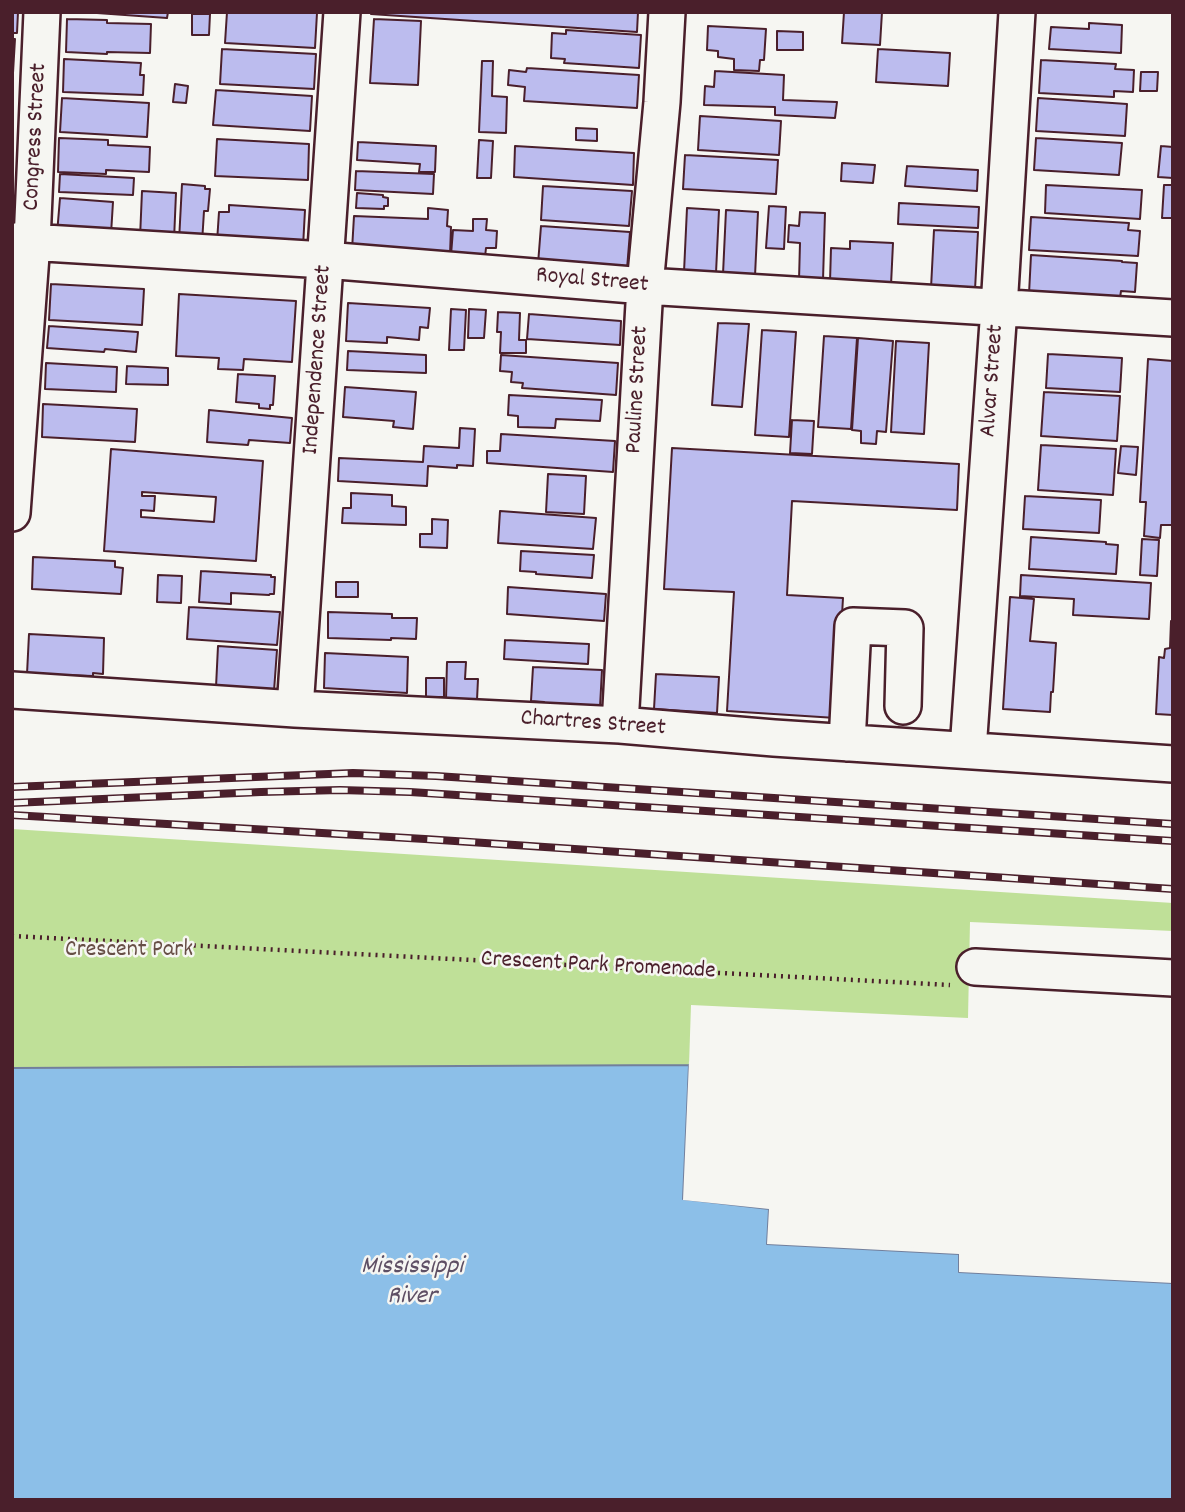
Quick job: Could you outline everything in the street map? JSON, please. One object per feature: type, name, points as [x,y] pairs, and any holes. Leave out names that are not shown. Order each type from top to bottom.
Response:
[{"type":"street","name":"Congress Street","points":[[12,513],[22,242],[42,12]]},
{"type":"street","name":"Independence Street","points":[[295,709],[342,12]]},
{"type":"street","name":"Pauline Street","points":[[620,726],[645,286],[662,103],[667,12]]},
{"type":"street","name":"Alvar Street","points":[[968,750],[1017,12]]},
{"type":"street","name":"Royal Street","points":[[22,242],[326,260],[645,286],[1173,318]]},
{"type":"street","points":[[847,743],[853,626],[905,628],[903,706]]},
{"type":"street","name":"Chartres Street","points":[[12,690],[295,709],[620,726],[1173,764]]},
{"type":"street","points":[[975,968],[1173,978]]},
{"type":"path","name":"Crescent Park Promenade","points":[[12,936],[965,985],[975,968]]},
{"type":"green space","name":"Crescent Park","points":[[12,829],[1173,903],[1173,931],[970,922],[968,1018],[691,1005],[689,1065],[12,1068]]},
{"type":"water","name":"Mississippi River","points":[[689,1065],[683,1199],[769,1209],[767,1244],[959,1254],[959,1272],[1173,1283],[1173,1500],[12,1500],[12,1068]]},
{"type":"pier","points":[[689,1061],[692,1065],[686,1196],[771,1206],[770,1241],[960,1250],[963,1253],[962,1269],[1173,1280],[1173,1283],[959,1272],[959,1254],[767,1244],[769,1209],[683,1200]]},
{"type":"building","points":[[12,12],[18,12],[17,33],[12,33]]},
{"type":"building","points":[[83,12],[168,12],[167,18]]},
{"type":"building","points":[[227,12],[317,13],[315,48],[225,43]]},
{"type":"building","points":[[371,12],[638,12],[637,32]]},
{"type":"building","points":[[844,12],[882,12],[880,45],[842,43]]},
{"type":"building","points":[[192,14],[210,14],[209,35],[192,35]]},
{"type":"building","points":[[67,19],[151,24],[150,53],[66,52]]},
{"type":"building","points":[[374,19],[421,21],[418,85],[370,83]]},
{"type":"building","points":[[1089,23],[1122,25],[1121,53],[1049,49],[1051,27],[1089,29]]},
{"type":"building","points":[[708,26],[766,29],[764,60],[760,60],[759,71],[734,70],[734,59],[718,57],[718,51],[707,50]]},
{"type":"building","points":[[566,30],[641,35],[639,68],[564,63],[565,59],[551,58],[552,33],[566,34]]},
{"type":"building","points":[[777,31],[803,32],[803,50],[777,50]]},
{"type":"building","points":[[12,39],[15,39],[13,73],[12,73]]},
{"type":"building","points":[[222,49],[316,54],[314,89],[220,84]]},
{"type":"building","points":[[878,49],[950,53],[948,86],[876,82]]},
{"type":"building","points":[[64,59],[141,63],[140,75],[144,75],[143,95],[63,92]]},
{"type":"building","points":[[1041,60],[1116,64],[1115,69],[1134,70],[1133,92],[1114,91],[1114,97],[1039,93]]},
{"type":"building","points":[[482,61],[493,61],[492,96],[507,97],[506,133],[479,132]]},
{"type":"building","points":[[527,68],[639,75],[637,108],[524,101],[525,87],[508,85],[509,70],[526,72]]},
{"type":"building","points":[[715,71],[784,75],[783,100],[837,102],[835,118],[775,115],[775,107],[704,105],[705,86],[714,87]]},
{"type":"building","points":[[1141,72],[1158,72],[1157,91],[1140,91]]},
{"type":"building","points":[[175,84],[188,86],[186,103],[173,102]]},
{"type":"building","points":[[216,90],[312,96],[310,131],[213,125]]},
{"type":"building","points":[[62,98],[149,103],[147,137],[60,132]]},
{"type":"building","points":[[1038,98],[1127,104],[1125,136],[1036,131]]},
{"type":"building","points":[[700,116],[781,121],[779,155],[698,150]]},
{"type":"building","points":[[576,128],[597,129],[597,141],[576,140]]},
{"type":"building","points":[[59,138],[108,140],[108,145],[150,147],[149,172],[58,172]]},
{"type":"building","points":[[1036,138],[1122,143],[1119,175],[1034,170]]},
{"type":"building","points":[[217,139],[309,144],[308,180],[215,176]]},
{"type":"building","points":[[479,140],[493,141],[491,178],[477,178]]},
{"type":"building","points":[[358,142],[436,146],[435,172],[419,172],[420,164],[357,160]]},
{"type":"building","points":[[515,146],[634,153],[633,185],[514,177]]},
{"type":"building","points":[[1161,146],[1173,147],[1173,178],[1158,177]]},
{"type":"building","points":[[685,155],[778,160],[776,194],[683,189]]},
{"type":"building","points":[[842,163],[875,165],[873,183],[841,181]]},
{"type":"building","points":[[907,166],[978,170],[977,191],[905,186]]},
{"type":"building","points":[[356,171],[434,174],[433,194],[355,190]]},
{"type":"building","points":[[60,174],[134,178],[133,195],[59,192]]},
{"type":"building","points":[[182,184],[210,189],[208,211],[204,211],[202,243],[179,241]]},
{"type":"building","points":[[1046,185],[1142,190],[1140,219],[1045,213]]},
{"type":"building","points":[[1164,185],[1173,185],[1173,218],[1162,218]]},
{"type":"building","points":[[543,186],[632,191],[629,226],[541,220]]},
{"type":"building","points":[[142,191],[176,193],[174,240],[140,238]]},
{"type":"building","points":[[357,193],[383,195],[388,198],[388,206],[384,206],[384,209],[356,208]]},
{"type":"building","points":[[60,198],[113,202],[111,234],[57,234]]},
{"type":"building","points":[[899,203],[979,207],[978,228],[898,224]]},
{"type":"building","points":[[229,205],[305,210],[303,247],[217,242],[219,212],[229,212]]},
{"type":"building","points":[[769,206],[786,207],[784,249],[766,248]]},
{"type":"building","points":[[428,208],[448,210],[447,226],[451,227],[450,255],[352,250],[354,216],[428,219]]},
{"type":"building","points":[[687,208],[719,210],[716,273],[684,272]]},
{"type":"building","points":[[726,210],[758,212],[755,276],[723,274]]},
{"type":"building","points":[[800,212],[825,213],[823,280],[799,280],[800,243],[788,242],[789,225],[799,226]]},
{"type":"building","points":[[1031,217],[1129,223],[1128,230],[1140,231],[1138,256],[1029,250]]},
{"type":"building","points":[[473,219],[487,219],[486,230],[497,231],[496,248],[486,248],[485,257],[451,255],[453,230],[473,231]]},
{"type":"building","points":[[541,226],[630,232],[627,269],[538,264]]},
{"type":"building","points":[[934,230],[978,232],[975,290],[931,288]]},
{"type":"building","points":[[850,241],[893,243],[891,285],[830,282],[831,248],[850,249]]},
{"type":"building","points":[[1031,255],[1137,263],[1135,292],[1121,291],[1120,298],[1029,294]]},
{"type":"building","points":[[51,284],[144,289],[142,325],[49,320]]},
{"type":"building","points":[[179,294],[296,301],[292,362],[244,359],[243,370],[218,369],[219,358],[176,356]]},
{"type":"building","points":[[348,303],[430,308],[428,328],[420,327],[419,340],[387,337],[387,343],[346,341]]},
{"type":"building","points":[[451,309],[466,310],[464,350],[449,350]]},
{"type":"building","points":[[469,309],[486,310],[484,338],[468,338]]},
{"type":"building","points":[[498,312],[520,313],[519,340],[526,340],[526,353],[500,353]]},
{"type":"building","points":[[529,314],[621,321],[620,345],[527,339]]},
{"type":"building","points":[[718,323],[749,324],[742,407],[712,405]]},
{"type":"building","points":[[49,326],[138,332],[136,352],[47,348]]},
{"type":"building","points":[[762,330],[796,332],[789,437],[755,435]]},
{"type":"building","points":[[824,336],[857,338],[851,429],[818,427]]},
{"type":"building","points":[[858,338],[893,341],[886,432],[877,431],[876,444],[861,443],[861,431],[852,430]]},
{"type":"building","points":[[896,341],[929,343],[924,434],[891,432]]},
{"type":"building","points":[[348,351],[426,355],[426,373],[347,370]]},
{"type":"building","points":[[1048,354],[1122,358],[1120,392],[1046,388]]},
{"type":"building","points":[[501,355],[618,363],[616,395],[522,388],[523,383],[511,382],[512,372],[500,371]]},
{"type":"building","points":[[1148,359],[1173,361],[1173,525],[1161,525],[1160,538],[1144,536],[1146,502],[1140,502]]},
{"type":"building","points":[[46,363],[117,367],[116,392],[45,389]]},
{"type":"building","points":[[127,366],[168,368],[168,385],[126,384]]},
{"type":"building","points":[[238,374],[275,376],[273,405],[270,405],[270,409],[259,408],[259,404],[236,402]]},
{"type":"building","points":[[345,387],[416,392],[413,429],[393,427],[394,421],[343,417]]},
{"type":"building","points":[[1044,392],[1120,396],[1117,441],[1041,436]]},
{"type":"building","points":[[509,395],[602,400],[600,421],[556,419],[555,428],[518,427],[518,416],[508,415]]},
{"type":"building","points":[[43,404],[137,409],[135,442],[42,437]]},
{"type":"building","points":[[209,410],[292,418],[290,443],[249,440],[248,445],[207,442]]},
{"type":"building","points":[[792,420],[814,421],[812,454],[790,453]]},
{"type":"building","points":[[460,428],[475,429],[473,466],[428,466],[427,486],[338,481],[339,458],[423,462],[424,446],[459,448]]},
{"type":"building","points":[[501,434],[615,441],[613,472],[487,463],[487,451],[500,451]]},
{"type":"building","points":[[1041,445],[1116,449],[1113,495],[1038,490]]},
{"type":"building","points":[[1121,446],[1138,447],[1136,475],[1118,473]]},
{"type":"building","points":[[672,448],[959,464],[957,510],[792,501],[787,595],[843,598],[836,718],[727,711],[734,592],[664,589]]},
{"type":"building","points":[[111,449],[263,461],[256,561],[104,551]],"holes":[[[142,492],[216,497],[214,522],[141,517],[141,510],[154,511],[155,496],[142,496]]]},
{"type":"building","points":[[548,474],[586,476],[584,514],[546,512]]},
{"type":"building","points":[[351,493],[392,495],[392,506],[406,507],[406,525],[342,523],[343,508],[351,508]]},
{"type":"building","points":[[1025,496],[1101,500],[1099,533],[1023,529]]},
{"type":"building","points":[[500,511],[596,518],[593,549],[498,543]]},
{"type":"building","points":[[432,519],[448,520],[447,548],[420,547],[420,534],[432,534]]},
{"type":"building","points":[[1031,537],[1118,545],[1116,574],[1029,569]]},
{"type":"building","points":[[1142,539],[1159,540],[1157,576],[1140,575]]},
{"type":"building","points":[[521,551],[594,555],[592,578],[520,571]]},
{"type":"building","points":[[33,557],[115,561],[115,567],[123,568],[121,594],[32,589]]},
{"type":"building","points":[[201,571],[271,575],[275,577],[274,594],[231,593],[231,604],[199,602]]},
{"type":"building","points":[[158,575],[182,576],[181,603],[157,602]]},
{"type":"building","points":[[1021,575],[1151,583],[1149,619],[1073,615],[1074,599],[1020,596]]},
{"type":"building","points":[[336,582],[358,582],[358,597],[336,597]]},
{"type":"building","points":[[508,587],[606,594],[604,621],[507,614]]},
{"type":"building","points":[[1010,597],[1034,599],[1030,641],[1056,643],[1050,712],[1003,709]]},
{"type":"building","points":[[189,607],[280,612],[277,645],[187,639]]},
{"type":"building","points":[[328,612],[392,614],[392,618],[417,618],[416,639],[328,638]]},
{"type":"building","points":[[1171,621],[1173,715],[1156,714],[1159,657],[1164,658],[1165,649],[1170,648]]},
{"type":"building","points":[[29,634],[104,638],[103,674],[27,674]]},
{"type":"building","points":[[505,640],[589,644],[588,664],[504,659]]},
{"type":"building","points":[[218,646],[277,650],[274,691],[216,687]]},
{"type":"building","points":[[325,653],[408,657],[407,693],[324,688]]},
{"type":"building","points":[[447,662],[466,662],[465,679],[478,679],[477,700],[446,699]]},
{"type":"building","points":[[533,667],[602,670],[600,707],[543,705],[544,702],[531,701]]},
{"type":"building","points":[[656,674],[719,677],[717,713],[654,709]]},
{"type":"building","points":[[426,678],[444,678],[444,697],[426,697]]},
{"type":"railway","points":[[12,787],[353,773],[436,776],[1173,824]]},
{"type":"railway","points":[[12,803],[261,792],[410,792],[1173,841]]},
{"type":"railway","points":[[12,815],[425,839],[1173,889]]}]
